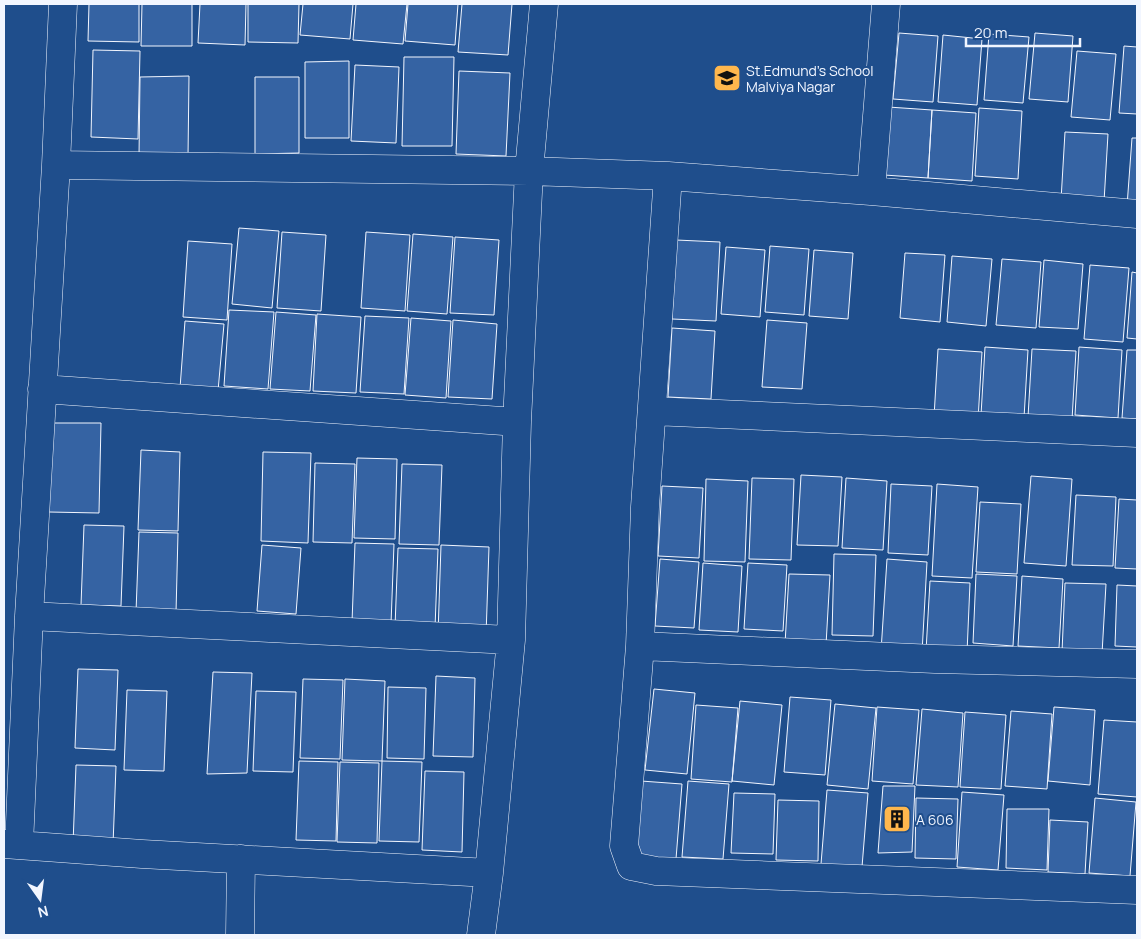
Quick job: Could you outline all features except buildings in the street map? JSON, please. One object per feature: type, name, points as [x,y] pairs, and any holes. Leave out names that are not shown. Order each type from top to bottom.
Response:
[{"type":"street","points":[[63,4],[56,165],[29,616],[11,845],[489,873]]},
{"type":"street","points":[[481,935],[489,873],[511,640],[517,422],[529,171],[544,4]]},
{"type":"street","points":[[871,191],[886,4]]},
{"type":"street","points":[[56,165],[529,171],[668,176],[1137,214]]},
{"type":"street","points":[[668,176],[645,507],[640,646],[624,846],[631,866],[656,871],[1137,890]]},
{"type":"street","points":[[42,389],[517,422]]},
{"type":"street","points":[[652,411],[1137,433]]},
{"type":"street","points":[[29,616],[511,640]]},
{"type":"street","points":[[640,646],[935,659],[1137,664]]},
{"type":"street","points":[[240,935],[241,859]]},
{"type":"place","name":"St.Edmund’s School Malviya Nagar","points":[[727,78]]},
{"type":"place","name":"A 606","points":[[897,819]]}]
